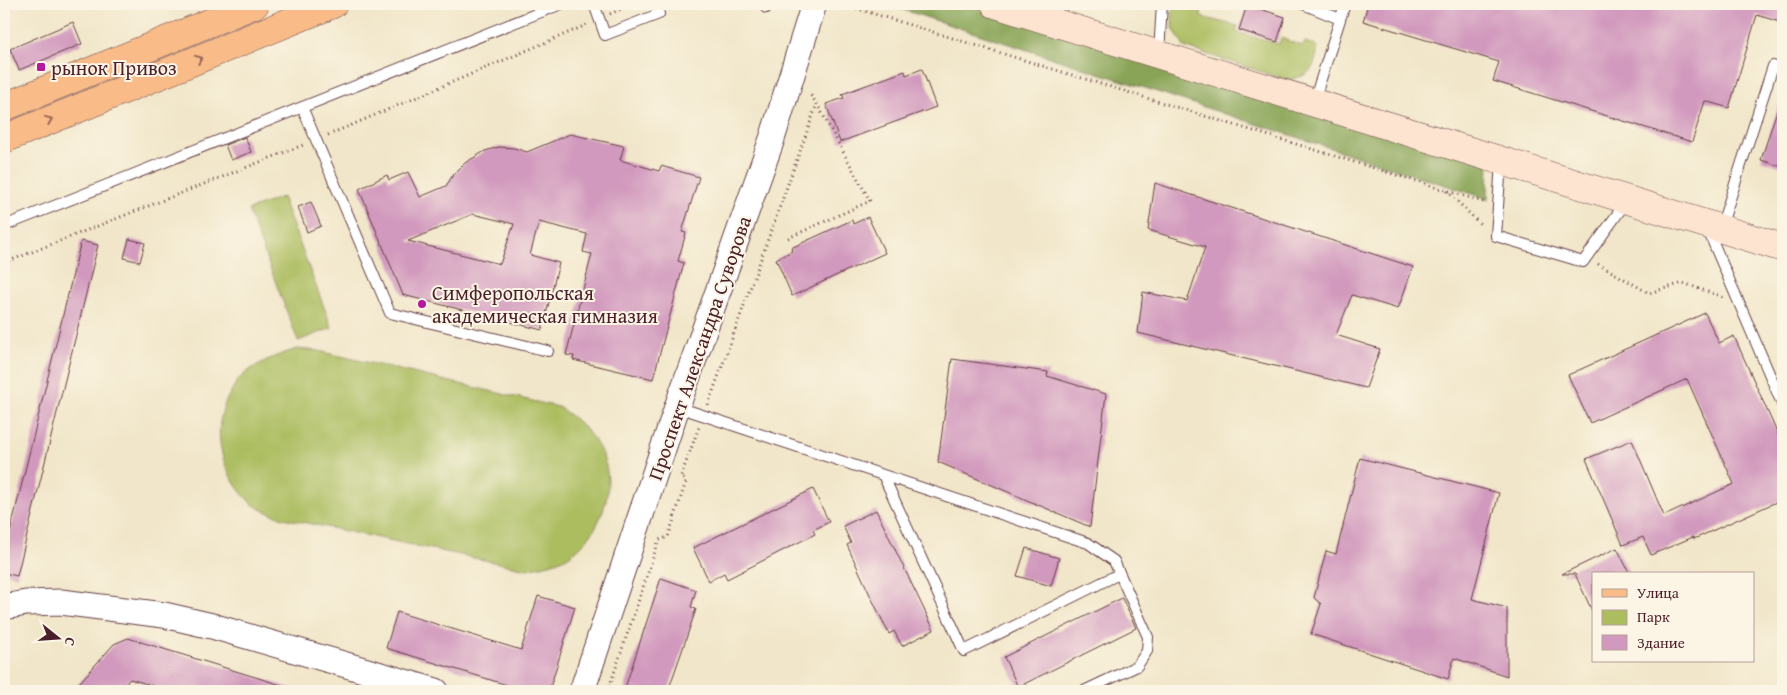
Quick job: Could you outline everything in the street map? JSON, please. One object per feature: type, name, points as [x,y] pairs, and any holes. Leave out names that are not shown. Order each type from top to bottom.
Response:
[{"type":"main road","points":[[4,107],[255,4]]},
{"type":"main road","points":[[4,139],[333,4]]},
{"type":"main road","points":[[995,4],[1783,248]]},
{"type":"street","name":"Проспект Александра Суворова","points":[[582,691],[677,407],[772,139],[814,4]]},
{"type":"street","points":[[4,607],[26,603],[61,602],[164,615],[212,626],[436,691]]},
{"type":"lane","points":[[4,226],[561,4]]},
{"type":"lane","points":[[594,4],[605,35],[659,14]]},
{"type":"lane","points":[[1159,54],[1162,4]]},
{"type":"lane","points":[[1303,4],[1340,19]]},
{"type":"lane","points":[[1313,103],[1345,4]]},
{"type":"lane","points":[[1783,69],[1773,66],[1713,226],[1739,303],[1783,406]]},
{"type":"lane","points":[[302,107],[390,313],[548,351]]},
{"type":"lane","points":[[1501,161],[1496,236],[1583,262],[1628,199]]},
{"type":"lane","points":[[677,407],[1088,543],[1114,561],[1148,638],[1148,651],[1137,666],[1084,691]]},
{"type":"lane","points":[[883,475],[964,651],[1119,574]]},
{"type":"path","points":[[842,4],[1498,207]]},
{"type":"path","points":[[788,238],[870,202],[817,104],[804,86]]},
{"type":"path","points":[[608,691],[659,540],[668,537],[686,482],[681,476],[817,104]]},
{"type":"path","points":[[1446,190],[1481,225]]},
{"type":"path","points":[[1586,258],[1649,293],[1683,283],[1739,303]]},
{"type":"green space","points":[[885,4],[975,4],[1489,163],[1488,199]]},
{"type":"green space","points":[[1173,4],[1202,4],[1201,17],[1238,26],[1236,32],[1279,44],[1281,38],[1303,46],[1305,42],[1318,46],[1313,66],[1307,74],[1287,80],[1184,47],[1172,26]]},
{"type":"green space","points":[[282,197],[332,328],[298,341],[248,210]]},
{"type":"green space","points":[[297,349],[319,351],[558,407],[584,428],[602,453],[608,483],[606,499],[595,528],[583,545],[567,557],[527,569],[283,518],[256,507],[239,490],[225,463],[219,434],[220,419],[224,405],[234,385],[240,378],[261,363]]},
{"type":"building","points":[[1368,4],[1783,4],[1783,23],[1757,15],[1729,108],[1705,101],[1692,142],[1493,81],[1499,62],[1363,21]]},
{"type":"building","points":[[1247,5],[1285,17],[1277,42],[1239,30]]},
{"type":"building","points":[[73,22],[82,44],[19,70],[10,49]]},
{"type":"building","points":[[922,69],[936,107],[840,142],[826,104],[844,98],[842,94],[905,71],[906,75]]},
{"type":"building","points":[[1780,101],[1783,102],[1783,167],[1761,160]]},
{"type":"building","points":[[570,134],[624,146],[620,160],[659,171],[661,166],[699,177],[682,232],[686,233],[678,261],[684,263],[653,379],[573,360],[574,356],[566,355],[592,254],[583,252],[587,234],[539,222],[530,255],[559,263],[542,330],[403,295],[359,189],[387,175],[389,180],[408,172],[420,197],[446,186],[453,175],[465,163],[485,151],[499,147],[514,148],[527,152]],"holes":[[[473,214],[514,224],[500,264],[408,241]]]},
{"type":"building","points":[[245,137],[251,152],[231,160],[225,145]]},
{"type":"building","points":[[1155,183],[1413,267],[1398,309],[1352,295],[1336,335],[1380,349],[1366,388],[1138,333],[1143,292],[1187,301],[1205,247],[1148,230]]},
{"type":"building","points":[[311,202],[321,226],[307,232],[298,207]]},
{"type":"building","points":[[868,217],[885,253],[792,296],[776,259],[792,251],[791,248],[852,220],[853,224]]},
{"type":"building","points":[[129,239],[145,243],[140,262],[124,258]]},
{"type":"building","points":[[81,241],[98,245],[17,576],[4,573],[4,557]]},
{"type":"building","points":[[1705,313],[1719,343],[1734,336],[1783,446],[1783,479],[1779,481],[1783,492],[1783,499],[1694,539],[1693,537],[1651,555],[1643,537],[1623,545],[1586,459],[1632,440],[1664,516],[1734,484],[1687,379],[1590,423],[1568,375]]},
{"type":"building","points":[[952,359],[1048,372],[1047,376],[1106,394],[1090,527],[938,462]]},
{"type":"building","points":[[1360,458],[1499,493],[1472,599],[1507,608],[1507,676],[1454,658],[1448,679],[1311,634],[1321,604],[1314,598],[1326,551],[1336,554]]},
{"type":"building","points":[[813,489],[829,522],[813,530],[815,534],[727,579],[724,573],[709,581],[693,548]]},
{"type":"building","points":[[876,510],[934,630],[902,646],[894,631],[889,634],[847,545],[851,543],[843,526]]},
{"type":"building","points":[[1026,548],[1059,558],[1051,586],[1017,576]]},
{"type":"building","points":[[1617,548],[1629,572],[1592,572],[1592,611],[1575,574],[1562,574]]},
{"type":"building","points":[[661,578],[696,590],[691,607],[696,609],[668,691],[624,691]]},
{"type":"building","points":[[538,596],[575,607],[549,691],[527,691],[386,648],[397,612],[521,650]]},
{"type":"building","points":[[1122,598],[1136,628],[1018,687],[1004,657]]},
{"type":"building","points":[[128,638],[291,688],[291,691],[171,691],[130,679],[118,691],[72,691],[114,644]]},
{"type":"place","name":"рынок Привоз","points":[[41,67]]},
{"type":"place","name":"Симферопольская академическая гимназия","points":[[422,304]]}]
